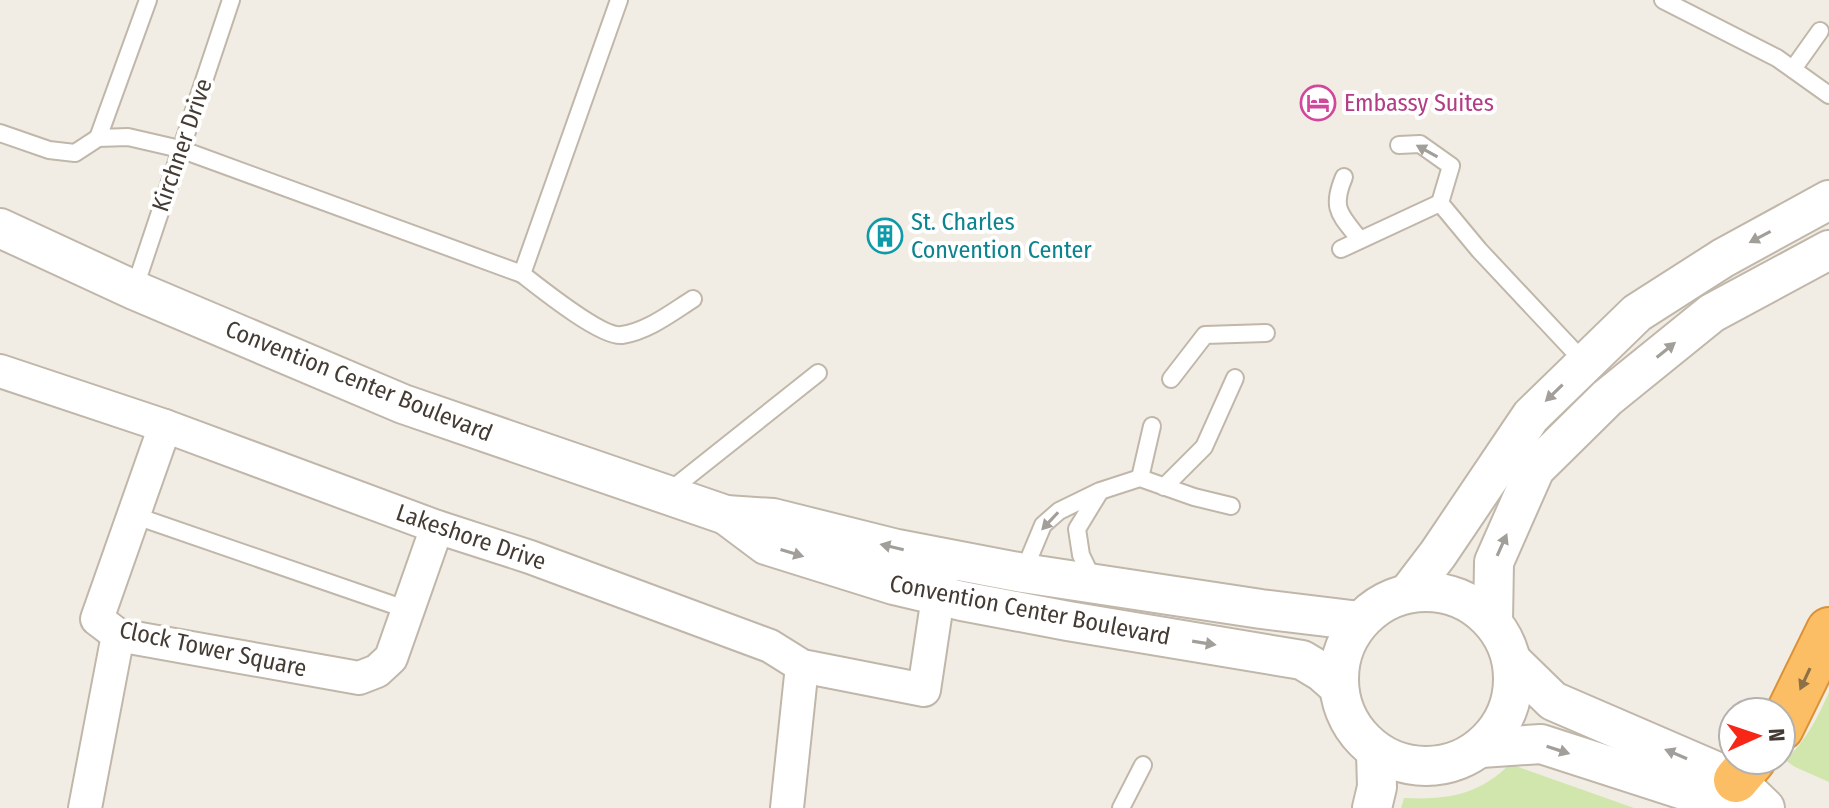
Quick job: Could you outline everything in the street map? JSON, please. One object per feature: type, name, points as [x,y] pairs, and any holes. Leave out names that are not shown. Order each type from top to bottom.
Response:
[{"type":"highway","points":[[1797,696],[1829,630]]},
{"type":"street","points":[[1409,592],[1531,416],[1637,313],[1723,258],[1829,200]]},
{"type":"street","name":"Convention Center Boulevard","points":[[0,228],[134,290],[403,404],[726,515],[773,518],[897,549],[1023,573],[1360,621]]},
{"type":"street","points":[[1493,621],[1494,562],[1535,469],[1607,398],[1712,313],[1829,250]]},
{"type":"street","name":"Lakeshore Drive","points":[[0,371],[165,426],[437,527],[530,557],[770,646],[802,666]]},
{"type":"street","name":"Clock Tower Square","points":[[165,426],[97,619],[118,635],[359,678],[377,671],[391,658],[437,527]]},
{"type":"street","name":"Convention Center Boulevard","points":[[726,515],[766,545],[894,585],[1068,621],[1302,660],[1339,687]]},
{"type":"street","points":[[787,808],[802,666],[924,690],[944,558]]},
{"type":"street","points":[[1432,591],[1454,595],[1475,606],[1493,621],[1505,640],[1513,662],[1514,686],[1509,709],[1498,730],[1481,748],[1457,762],[1429,767],[1401,763],[1376,752],[1357,734],[1345,712],[1339,687],[1340,664],[1347,641],[1360,621],[1382,603],[1409,592],[1432,591]]},
{"type":"street","points":[[85,808],[118,635]]},
{"type":"street","points":[[1513,662],[1553,701],[1751,789]]},
{"type":"street","points":[[1481,748],[1541,744],[1727,804],[1751,789]]},
{"type":"street","points":[[1372,808],[1377,787],[1376,752]]},
{"type":"lane","points":[[98,138],[148,0]]},
{"type":"lane","name":"Kirchner Drive","points":[[134,290],[231,0]]},
{"type":"lane","points":[[522,274],[619,0]]},
{"type":"lane","points":[[1663,0],[1777,58],[1829,95]]},
{"type":"lane","points":[[1793,69],[1820,31]]},
{"type":"lane","points":[[0,133],[49,150],[75,153],[98,138],[128,137],[180,149],[522,274],[594,325],[618,336],[644,329],[693,299]]},
{"type":"lane","points":[[1341,249],[1440,203],[1451,166],[1420,144],[1399,145]]},
{"type":"lane","points":[[1344,177],[1337,193],[1337,210],[1360,240]]},
{"type":"lane","points":[[1440,203],[1479,250],[1585,363]]},
{"type":"lane","points":[[1171,379],[1205,335],[1266,333]]},
{"type":"lane","points":[[666,494],[818,373]]},
{"type":"lane","points":[[1164,487],[1204,447],[1235,378]]},
{"type":"lane","points":[[1140,478],[1152,426]]},
{"type":"lane","points":[[1023,573],[1043,525],[1059,511],[1100,491],[1140,478],[1231,506]]},
{"type":"lane","points":[[1094,582],[1081,555],[1077,529],[1100,491]]},
{"type":"lane","points":[[133,515],[408,610]]},
{"type":"lane","points":[[1121,808],[1143,765]]},
{"type":"green space","points":[[1829,692],[1829,782],[1797,768],[1797,747]]},
{"type":"green space","points":[[1510,764],[1634,808],[1401,808],[1404,798],[1434,798],[1474,789]]},
{"type":"place","name":"Embassy Suites","points":[[1318,103]]},
{"type":"place","name":"St. Charles Convention Center","points":[[885,236]]}]
